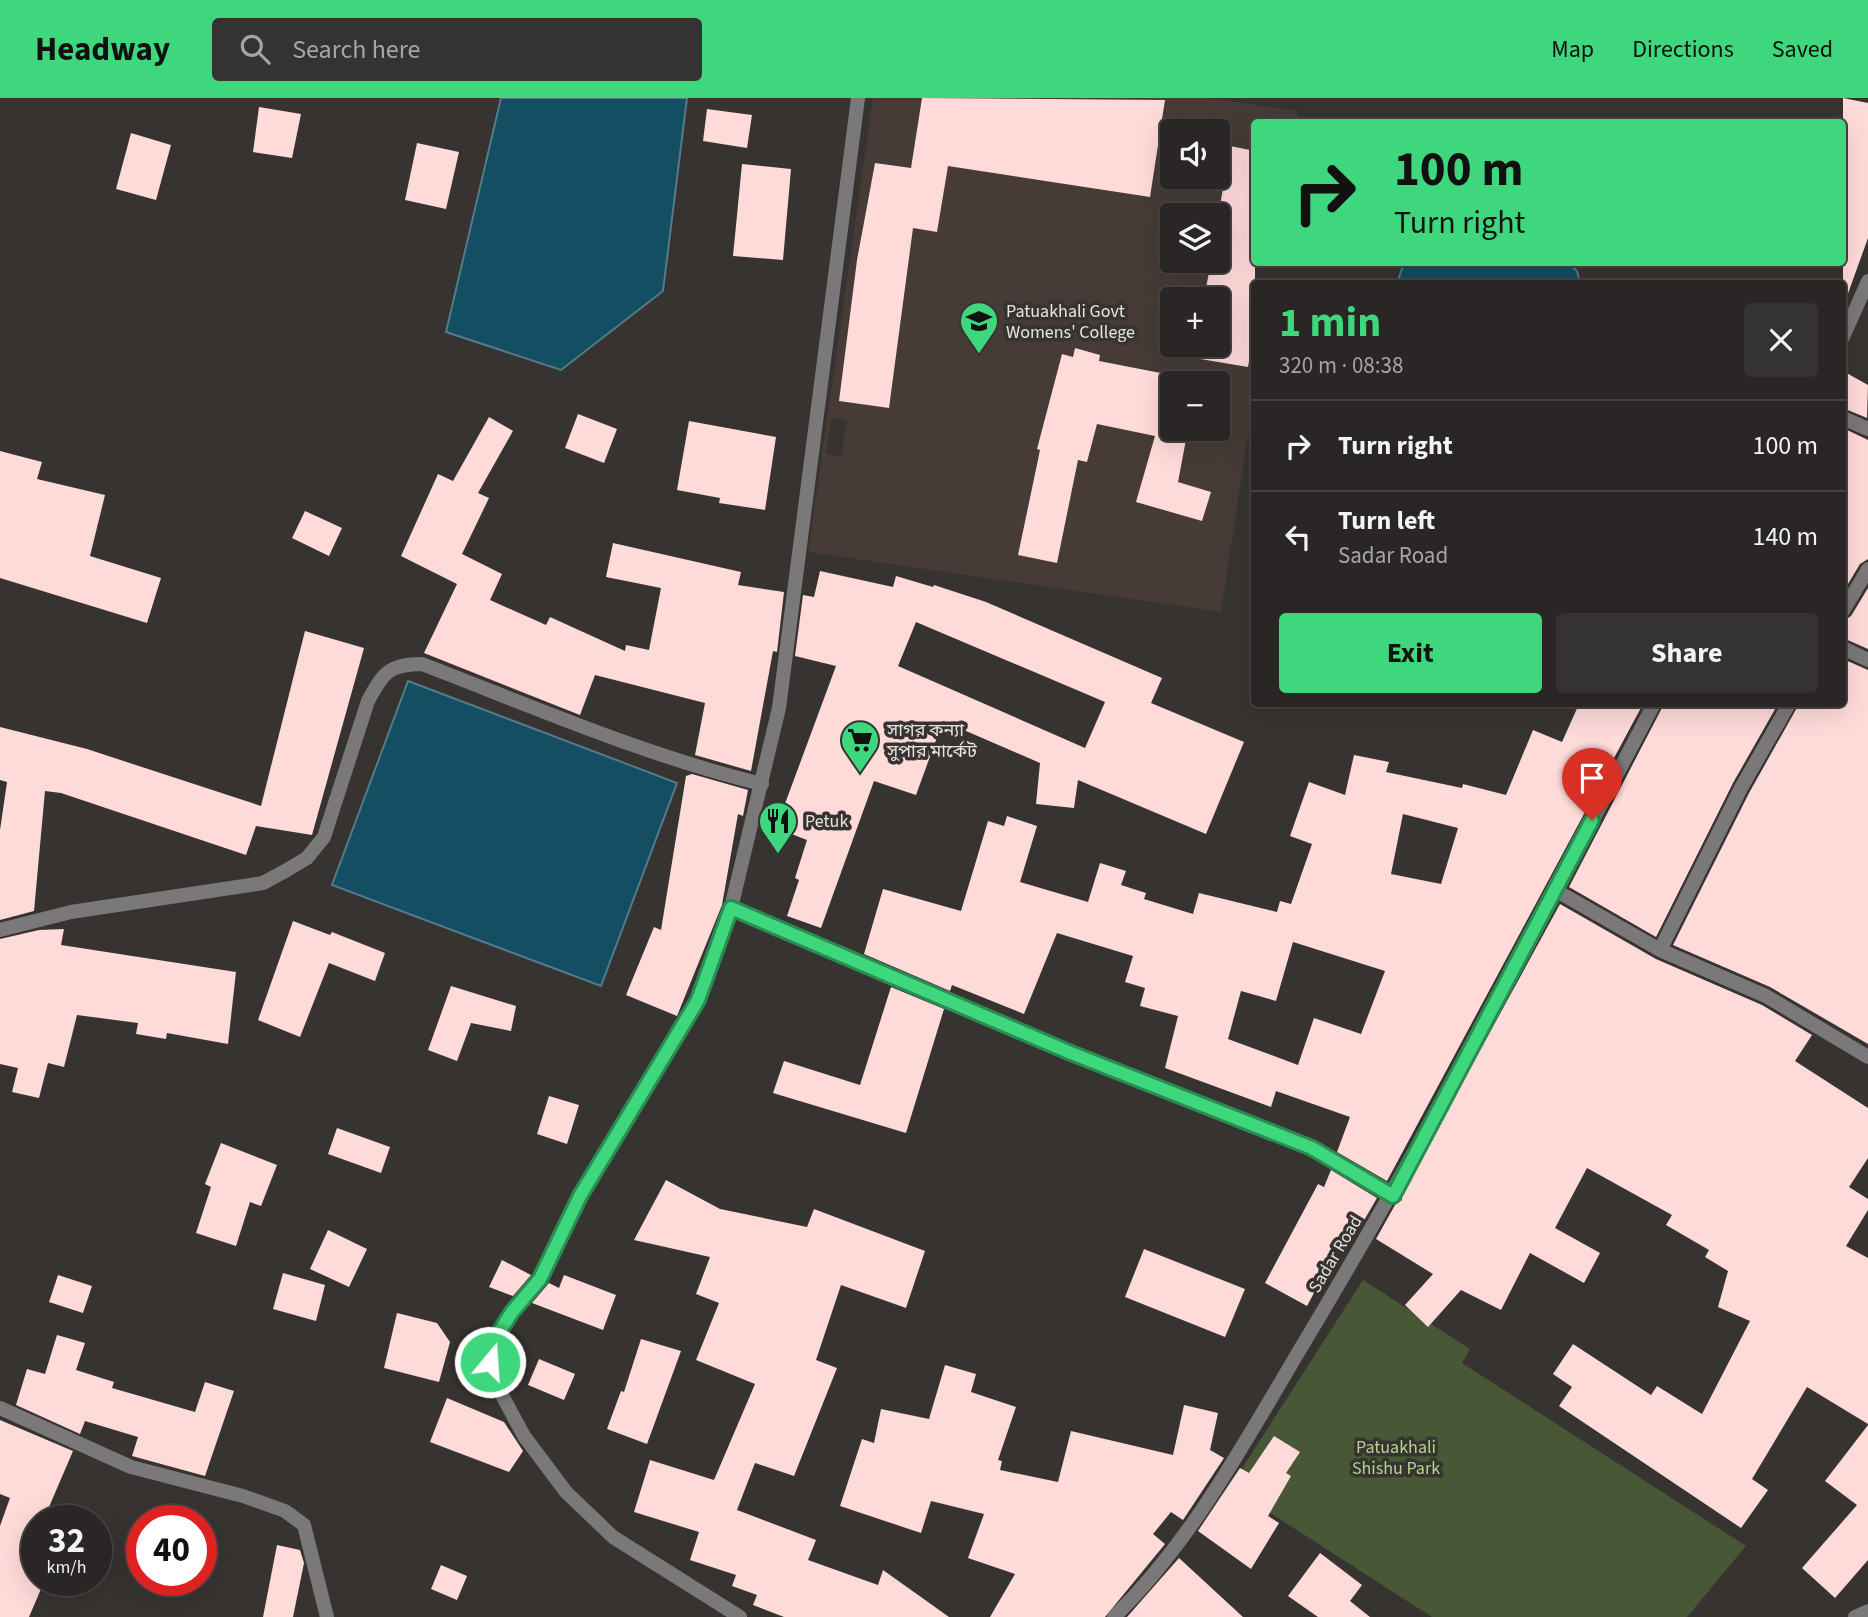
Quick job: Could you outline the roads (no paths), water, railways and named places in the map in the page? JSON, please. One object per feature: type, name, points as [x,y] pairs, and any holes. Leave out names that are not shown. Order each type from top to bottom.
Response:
[{"type":"street","points":[[740,1617],[613,1537],[566,1492],[524,1436],[503,1397],[490,1362],[496,1337],[512,1312],[540,1279],[580,1196],[698,1000],[731,908],[779,708],[858,98]]},
{"type":"street","points":[[1846,330],[1868,281]]},
{"type":"street","points":[[1846,419],[1868,429]]},
{"type":"street","points":[[1846,606],[1868,569]]},
{"type":"street","points":[[1846,649],[1868,660]]},
{"type":"street","points":[[0,930],[71,912],[263,883],[307,858],[324,837],[368,701],[379,680],[402,664],[422,664],[641,747],[718,773],[762,784]]},
{"type":"street","name":"Sadar Road","points":[[1114,1617],[1149,1583],[1233,1461],[1393,1196],[1652,707]]},
{"type":"street","points":[[1660,950],[1741,788],[1787,707]]},
{"type":"street","points":[[1555,891],[1660,950],[1766,996],[1868,1057]]},
{"type":"street","points":[[731,908],[1071,1053],[1312,1148],[1393,1196]]},
{"type":"street","points":[[0,1408],[131,1467],[243,1496],[285,1511],[304,1525],[327,1617]]},
{"type":"street","points":[[1855,1617],[1868,1611]]},
{"type":"water","points":[[501,98],[687,98],[663,291],[561,370],[446,332]]},
{"type":"water","points":[[1403,266],[1571,266],[1577,271],[1579,280],[1398,280]]},
{"type":"water","points":[[408,681],[677,783],[601,986],[332,885]]},
{"type":"place","name":"Patuakhali Govt Womens' College","points":[[979,355]]},
{"type":"place","name":"সাগর কন্যা সুপার মার্কেট","points":[[860,774]]},
{"type":"place","name":"Petuk","points":[[778,855]]},
{"type":"park label","name":"Patuakhali Shishu Park","points":[[1396,1457]]}]
